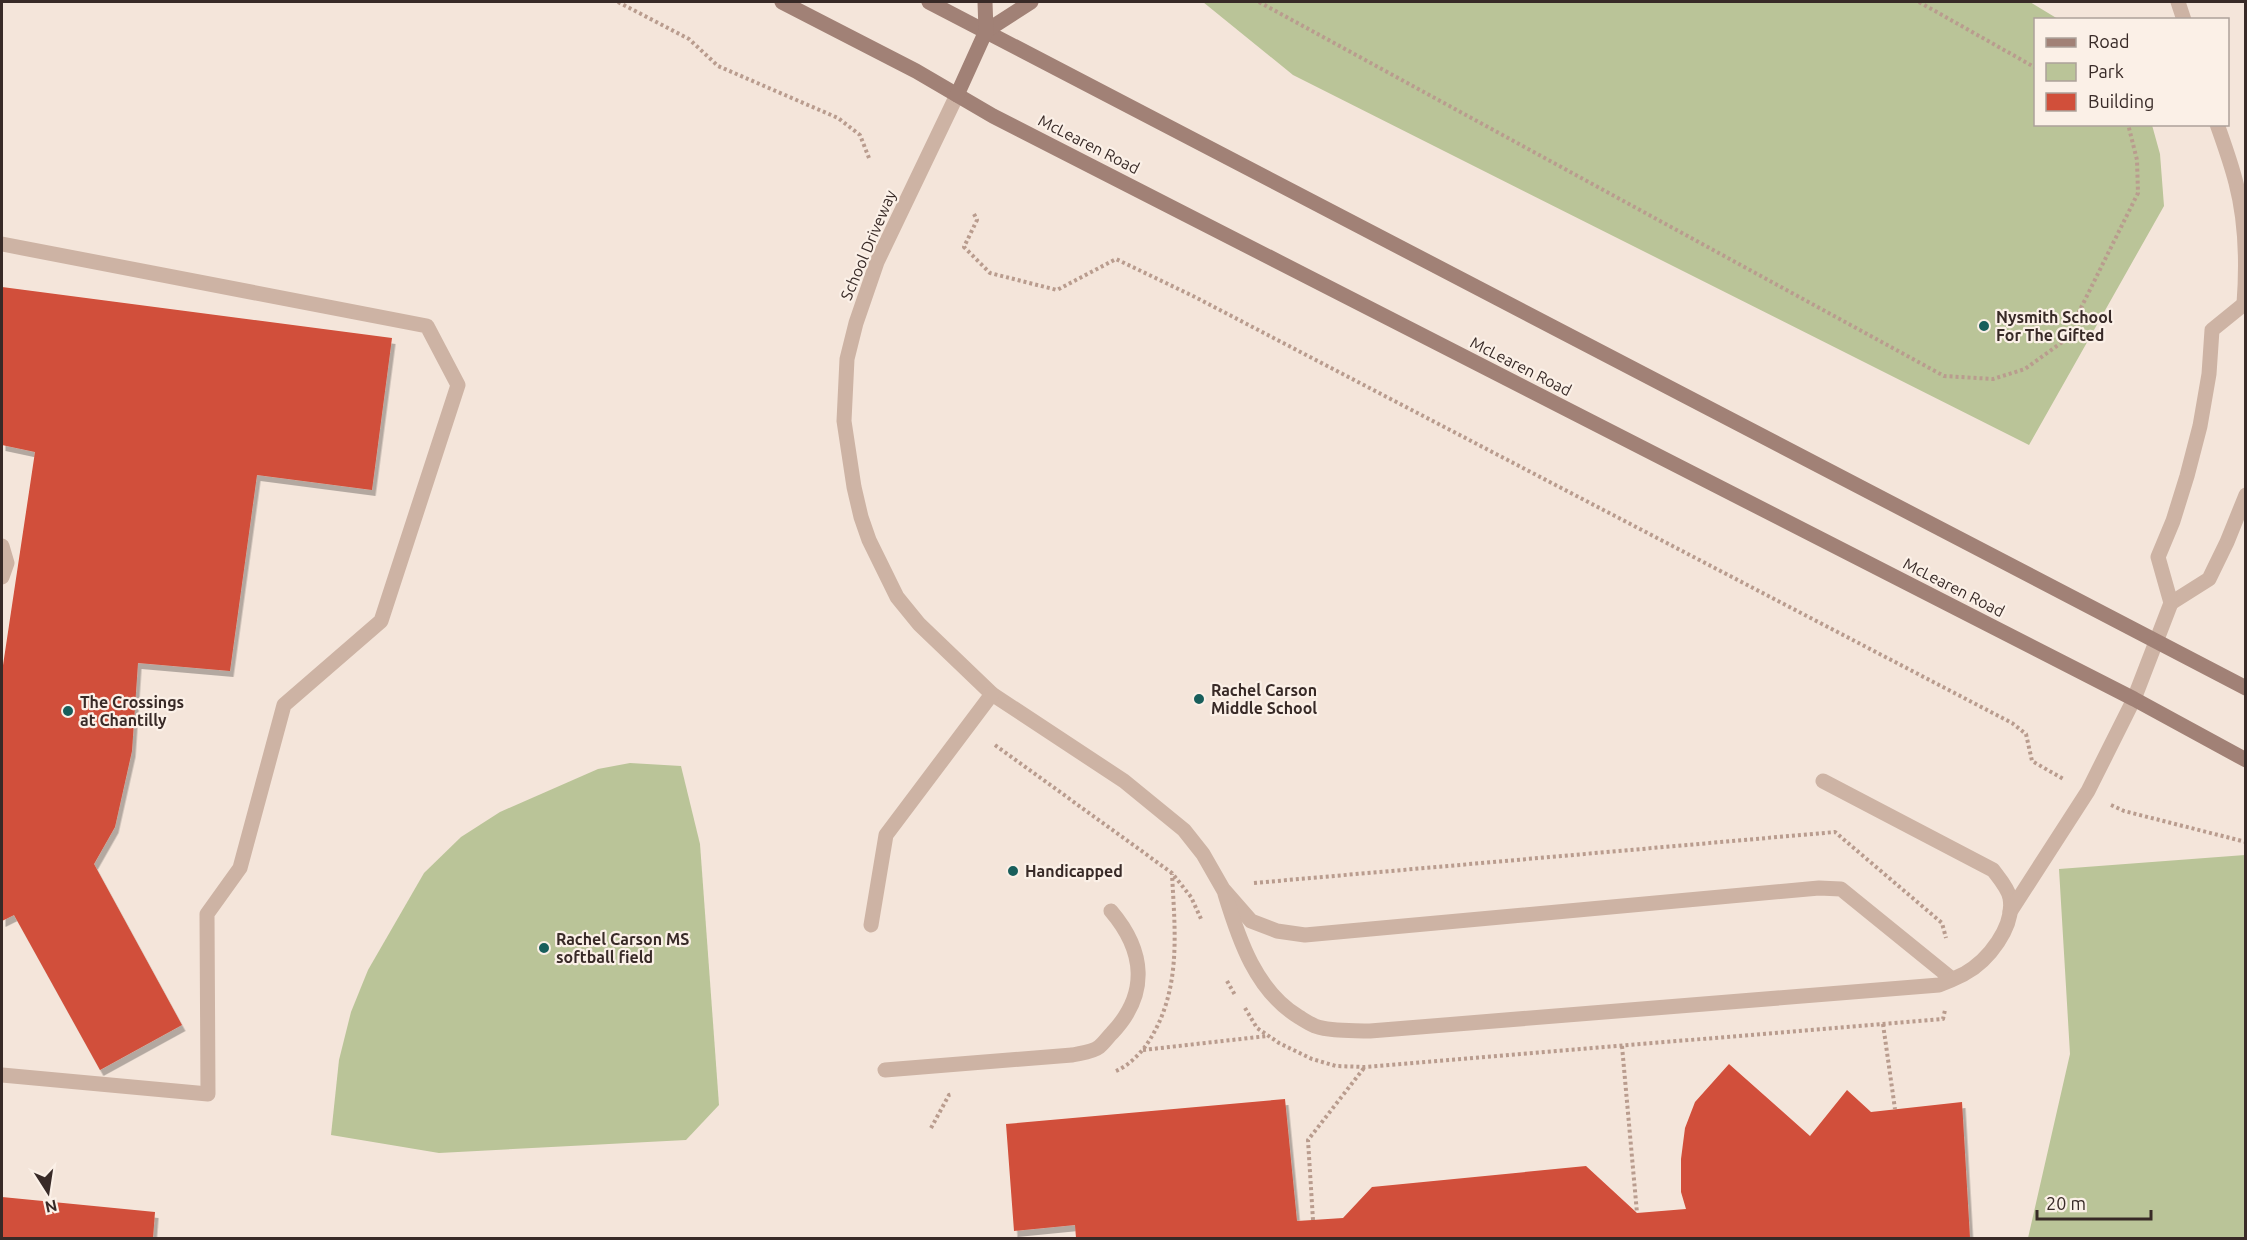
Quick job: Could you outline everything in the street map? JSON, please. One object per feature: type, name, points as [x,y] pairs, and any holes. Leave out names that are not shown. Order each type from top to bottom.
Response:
[{"type":"main road","name":"McLearen Road","points":[[782,2],[916,71],[993,116],[2134,699],[2246,760]]},
{"type":"main road","points":[[929,2],[2246,688]]},
{"type":"main road","points":[[957,95],[986,31],[985,2]]},
{"type":"main road","points":[[986,31],[1031,2]]},
{"type":"lane","points":[[2178,2],[2183,18]]},
{"type":"lane","name":"School Driveway","points":[[957,95],[877,262],[866,290],[847,359],[844,421],[861,517],[869,540],[892,588],[919,624],[992,694],[1124,782],[1185,830],[1203,854],[1223,889]]},
{"type":"lane","points":[[1223,889],[1250,962],[1263,983],[1284,1007],[1315,1026],[1346,1030],[1382,1030],[1939,985],[1966,973],[1995,946],[2010,912],[2088,791],[2134,699],[2171,603],[2157,557],[2173,521],[2200,426],[2209,374],[2212,330],[2245,304],[2241,210],[2236,183],[2218,126]]},
{"type":"lane","points":[[2,244],[427,326],[458,385],[381,621],[284,705],[240,868],[207,914],[208,1094],[2,1076]]},
{"type":"lane","points":[[2171,603],[2209,579],[2246,495]]},
{"type":"lane","points":[[2,546],[7,563],[2,577]]},
{"type":"lane","points":[[871,925],[886,835],[992,694]]},
{"type":"lane","points":[[1823,781],[1993,870],[2010,897],[2010,912]]},
{"type":"lane","points":[[1223,889],[1251,921],[1277,931],[1305,935],[1819,888],[1841,889],[1952,979]]},
{"type":"lane","points":[[885,1070],[1072,1055],[1098,1048],[1131,1010],[1137,994],[1136,958],[1120,922],[1111,911]]},
{"type":"path","points":[[618,2],[688,39],[718,66],[838,118],[860,135],[869,158]]},
{"type":"path","points":[[1259,2],[1944,376],[1993,379],[2025,369],[2065,340],[2138,193],[2137,160],[2128,126]]},
{"type":"path","points":[[1919,2],[2034,67]]},
{"type":"path","points":[[974,214],[977,220],[964,247],[990,273],[1057,290],[1116,260],[1126,264],[1195,297],[2012,723],[2026,734],[2032,761],[2065,780]]},
{"type":"path","points":[[2110,804],[2124,811],[2246,842]]},
{"type":"path","points":[[1883,1024],[1895,1109]]},
{"type":"path","points":[[1142,1050],[1268,1036]]},
{"type":"path","points":[[1622,1046],[1637,1214]]},
{"type":"path","points":[[1313,1220],[1308,1140],[1364,1067]]},
{"type":"green space","name":"Nysmith School For The Gifted","points":[[1203,2],[2030,2],[2056,18],[2034,18],[2034,126],[2152,126],[2160,154],[2164,206],[2029,445],[1293,75]]},
{"type":"green space","name":"Rachel Carson MS softball field","points":[[630,763],[681,766],[700,844],[719,1105],[686,1140],[439,1153],[331,1135],[339,1060],[351,1012],[368,970],[424,873],[461,837],[500,812],[598,769]]},
{"type":"green space","points":[[2245,855],[2245,1238],[2028,1238],[2070,1054],[2059,869]]},
{"type":"building","name":"The Crossings at Chantilly","points":[[2,287],[392,338],[372,490],[257,475],[230,671],[138,663],[132,751],[115,827],[94,864],[182,1025],[100,1070],[14,915],[2,921],[2,672],[35,452],[2,445]]},
{"type":"building","points":[[1729,1064],[1810,1136],[1847,1090],[1871,1112],[1962,1102],[1970,1238],[1076,1238],[1075,1225],[1014,1231],[1006,1124],[1285,1099],[1297,1221],[1343,1218],[1372,1187],[1586,1166],[1637,1213],[1686,1209],[1681,1192],[1681,1159],[1685,1128],[1695,1102]]},
{"type":"building","points":[[2,1197],[155,1212],[153,1238],[2,1238]]},
{"type":"place","name":"Nysmith School For The Gifted","points":[[1984,326]]},
{"type":"place","name":"Rachel Carson Middle School","points":[[1199,699]]},
{"type":"place","name":"The Crossings at Chantilly","points":[[68,711]]},
{"type":"place","name":"Handicapped","points":[[1013,871]]},
{"type":"place","name":"Rachel Carson MS softball field","points":[[544,948]]}]
